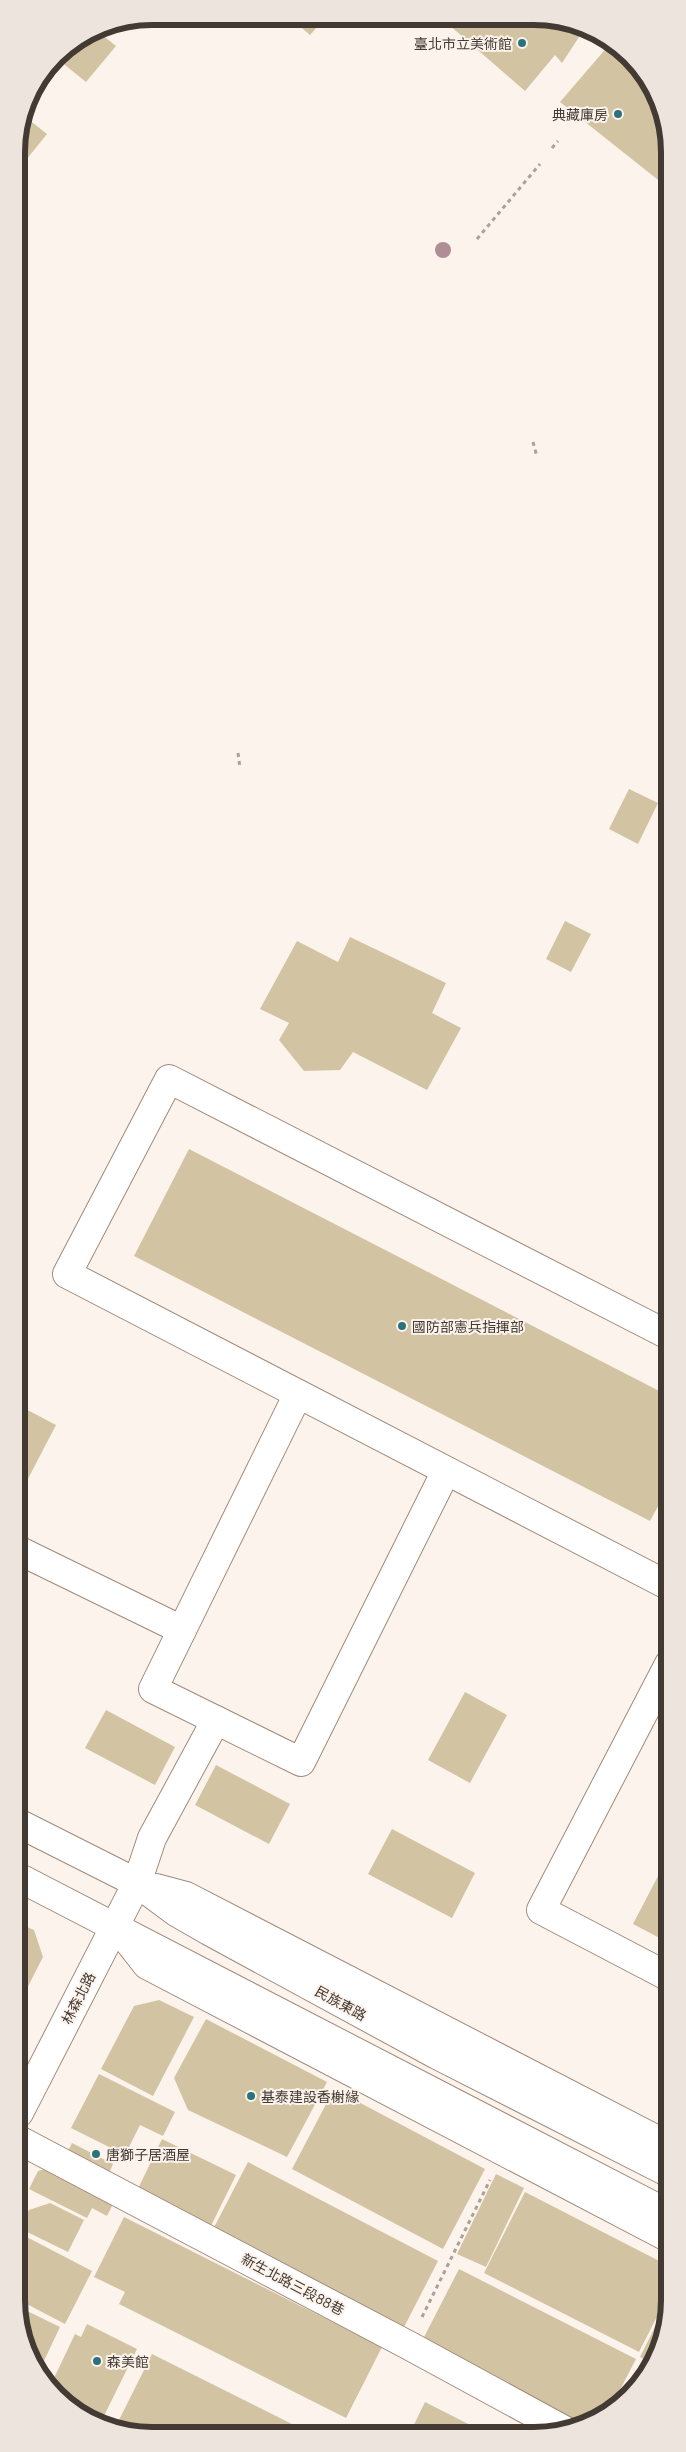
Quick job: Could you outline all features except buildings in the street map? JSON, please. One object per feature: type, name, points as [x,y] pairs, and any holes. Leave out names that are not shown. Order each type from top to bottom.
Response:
[{"type":"street","points":[[661,1331],[169,1079],[68,1274],[661,1582]]},
{"type":"street","points":[[298,1394],[153,1689],[301,1762],[446,1471]]},
{"type":"street","points":[[25,1553],[182,1630]]},
{"type":"street","points":[[661,1679],[540,1910],[661,1973]]},
{"type":"street","name":"林森北路","points":[[25,2101],[137,1883],[152,1838],[216,1720]]},
{"type":"street","name":"民族東路","points":[[25,1827],[137,1883],[176,1912],[208,1931],[437,2055],[661,2169]]},
{"type":"street","points":[[25,1880],[661,2210]]},
{"type":"street","points":[[137,1883],[186,1896],[661,2142]]},
{"type":"street","points":[[115,1925],[147,1965],[661,2234]]},
{"type":"street","name":"新生北路三段88巷","points":[[25,2143],[408,2345],[556,2425]]},
{"type":"path","points":[[552,148],[558,142]]},
{"type":"path","points":[[477,239],[540,164]]},
{"type":"path","points":[[533,442],[536,457]]},
{"type":"path","points":[[238,754],[240,768]]},
{"type":"path","points":[[408,2345],[491,2178]]},
{"type":"place","name":"臺北市立美術館","points":[[522,43]]},
{"type":"place","name":"典藏庫房","points":[[618,114]]},
{"type":"place","name":"國防部憲兵指揮部","points":[[402,1326]]},
{"type":"place","name":"基泰建設香榭緣","points":[[251,2096]]},
{"type":"place","name":"唐獅子居酒屋","points":[[96,2154]]},
{"type":"place","name":"森美館","points":[[97,2361]]}]
